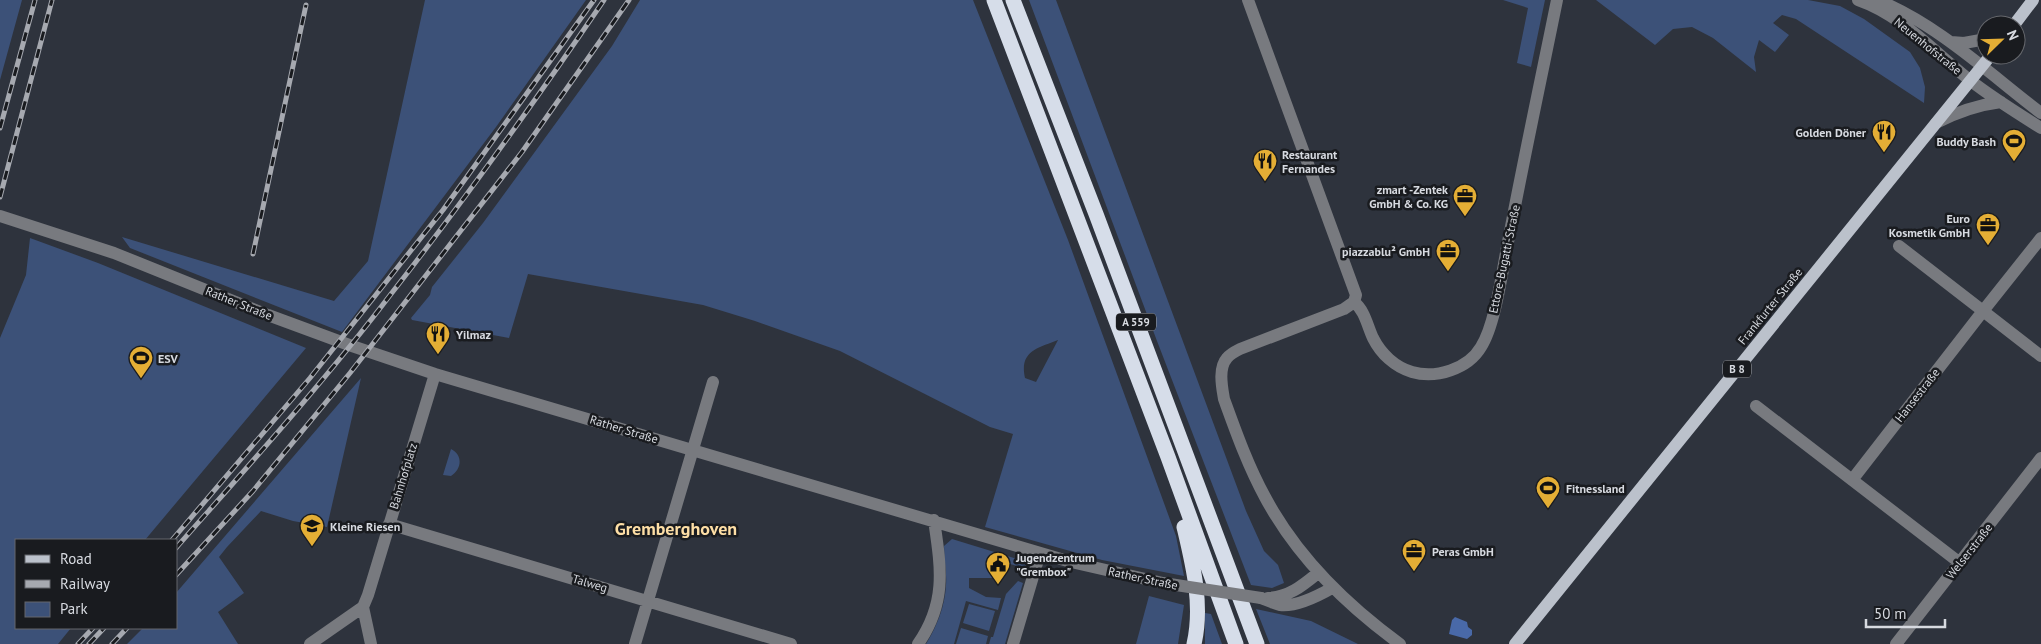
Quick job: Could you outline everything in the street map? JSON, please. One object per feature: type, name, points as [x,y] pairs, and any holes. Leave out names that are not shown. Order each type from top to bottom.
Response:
[{"type":"highway","name":"A 559","points":[[994,0],[1168,457],[1236,644]]},
{"type":"highway","name":"A 559","points":[[1013,0],[1096,214],[1257,644]]},
{"type":"highway","points":[[1168,457],[1194,574],[1198,620],[1194,644]]},
{"type":"main road","points":[[2021,15],[2032,0]]},
{"type":"main road","name":"Frankfurter Straße","points":[[1515,644],[1982,66]]},
{"type":"street","name":"Ettore-Bugatti-Straße","points":[[1248,0],[1352,281],[1356,295],[1354,302],[1361,308],[1380,349],[1397,366],[1412,372],[1437,374],[1451,370],[1470,360],[1483,345],[1489,329],[1557,0]]},
{"type":"street","name":"Neuenhofstraße","points":[[1858,0],[1892,16],[1970,80]]},
{"type":"street","name":"Neuenhofstraße","points":[[1877,0],[1890,5],[1949,42],[1982,66]]},
{"type":"street","points":[[1949,42],[1964,43],[1976,41]]},
{"type":"street","points":[[1982,66],[2041,113]]},
{"type":"street","points":[[1970,80],[2041,128]]},
{"type":"street","points":[[1936,123],[1981,104],[2001,102]]},
{"type":"street","name":"Rather Straße","points":[[0,216],[114,253],[277,318],[435,374],[855,499],[1117,573],[1163,583],[1278,601]]},
{"type":"street","name":"Hansestraße","points":[[1852,480],[2041,238]]},
{"type":"street","points":[[1899,246],[2041,356]]},
{"type":"street","points":[[1354,302],[1344,309],[1240,348],[1227,358],[1223,367],[1221,385],[1224,399],[1264,497],[1293,542],[1332,588],[1400,644]]},
{"type":"street","name":"Bahnhofplatz","points":[[363,607],[435,374]]},
{"type":"street","points":[[635,644],[713,382]]},
{"type":"street","points":[[1756,406],[1960,563]]},
{"type":"street","name":"Welserstraße","points":[[1896,644],[2041,458]]},
{"type":"street","points":[[918,644],[934,614],[941,578],[934,520]]},
{"type":"street","name":"Talweg","points":[[389,524],[792,644]]},
{"type":"street","points":[[1013,644],[1040,552]]},
{"type":"street","points":[[1278,601],[1296,591],[1318,573]]},
{"type":"street","points":[[1278,601],[1287,605],[1301,602],[1332,588]]},
{"type":"street","points":[[310,644],[363,607],[371,644]]},
{"type":"green space","points":[[0,0],[22,0],[0,80]]},
{"type":"green space","points":[[425,0],[586,0],[496,127],[342,332],[130,248],[122,237],[334,301],[368,261]]},
{"type":"green space","points":[[640,0],[973,0],[1068,240],[1176,536],[1184,576],[1102,560],[985,527],[1013,434],[990,427],[840,351],[755,321],[703,305],[528,274],[509,338],[412,320],[411,318],[430,295],[432,287],[483,223],[612,46]],"holes":[[[1058,340],[1036,382],[1025,378],[1024,369],[1028,356],[1037,348]]]},
{"type":"green space","points":[[1029,0],[1056,0],[1246,511],[1264,551],[1278,565],[1284,583],[1272,588],[1251,585]]},
{"type":"green space","points":[[1503,0],[1545,0],[1531,67],[1517,63],[1528,8]]},
{"type":"green space","points":[[1596,0],[1808,0],[1840,6],[1864,19],[1910,52],[1920,68],[1925,87],[1924,103],[1796,19],[1782,15],[1773,23],[1789,35],[1775,52],[1759,40],[1754,57],[1756,72],[1713,38],[1692,27],[1673,29],[1655,45]]},
{"type":"green space","points":[[30,238],[98,263],[306,348],[146,539],[15,539],[15,629],[70,629],[58,644],[0,644],[0,338],[26,275]]},
{"type":"green space","points":[[361,378],[327,527],[293,521],[261,511],[219,557],[244,593],[218,612],[238,644],[127,644],[142,629],[178,629],[178,591]]},
{"type":"green space","points":[[451,449],[458,455],[459,466],[451,476],[443,475]]},
{"type":"green space","points":[[952,539],[1024,561],[1027,565],[1024,578],[1019,576],[1021,567],[999,561],[998,578],[969,578],[969,588],[986,597],[1001,598],[998,610],[966,601],[954,644],[926,644],[934,630],[942,608],[946,580],[944,546]]},
{"type":"green space","points":[[1018,581],[1023,583],[1005,644],[989,644],[991,637],[993,637],[1006,594]]},
{"type":"green space","points":[[1149,596],[1184,605],[1178,644],[1136,644]]},
{"type":"green space","points":[[969,604],[995,611],[989,631],[963,623]]},
{"type":"green space","points":[[1256,609],[1311,621],[1358,644],[1270,644]]},
{"type":"green space","points":[[1205,613],[1211,614],[1222,644],[1205,644]]},
{"type":"green space","points":[[961,628],[988,636],[986,644],[956,644]]},
{"type":"shaded area","points":[[1455,617],[1467,622],[1468,627],[1472,630],[1472,635],[1467,639],[1449,634],[1452,620]]},
{"type":"railway","points":[[0,128],[35,0]]},
{"type":"railway","points":[[0,197],[52,0]]},
{"type":"railway","points":[[173,539],[310,378],[443,210],[594,0]]},
{"type":"railway","points":[[178,546],[286,423],[366,327],[473,185],[604,0]]},
{"type":"railway","points":[[178,573],[253,491],[350,373],[522,152],[629,0]]},
{"type":"railway","points":[[253,254],[306,5]]},
{"type":"railway","points":[[78,644],[92,629]]},
{"type":"railway","points":[[89,644],[103,629]]},
{"type":"railway","points":[[112,644],[126,629]]},
{"type":"place","name":"Golden Döner","points":[[1884,153]]},
{"type":"place","name":"Buddy Bash","points":[[2014,162]]},
{"type":"place","name":"Restaurant Fernandes","points":[[1265,182]]},
{"type":"place","name":"zmart -Zentek GmbH & Co. KG","points":[[1465,217]]},
{"type":"place","name":"Euro Kosmetik GmbH","points":[[1988,246]]},
{"type":"place","name":"piazzablu² GmbH","points":[[1448,272]]},
{"type":"place","name":"Yilmaz","points":[[438,355]]},
{"type":"place","name":"ESV","points":[[141,379]]},
{"type":"place","name":"Fitnessland","points":[[1548,509]]},
{"type":"place","name":"Kleine Riesen","points":[[312,547]]},
{"type":"place","name":"Peras GmbH","points":[[1414,572]]},
{"type":"place","name":"Jugendzentrum \"Grembox\"","points":[[998,585]]},
{"type":"district","name":"Gremberghoven","points":[[676,528]]}]
